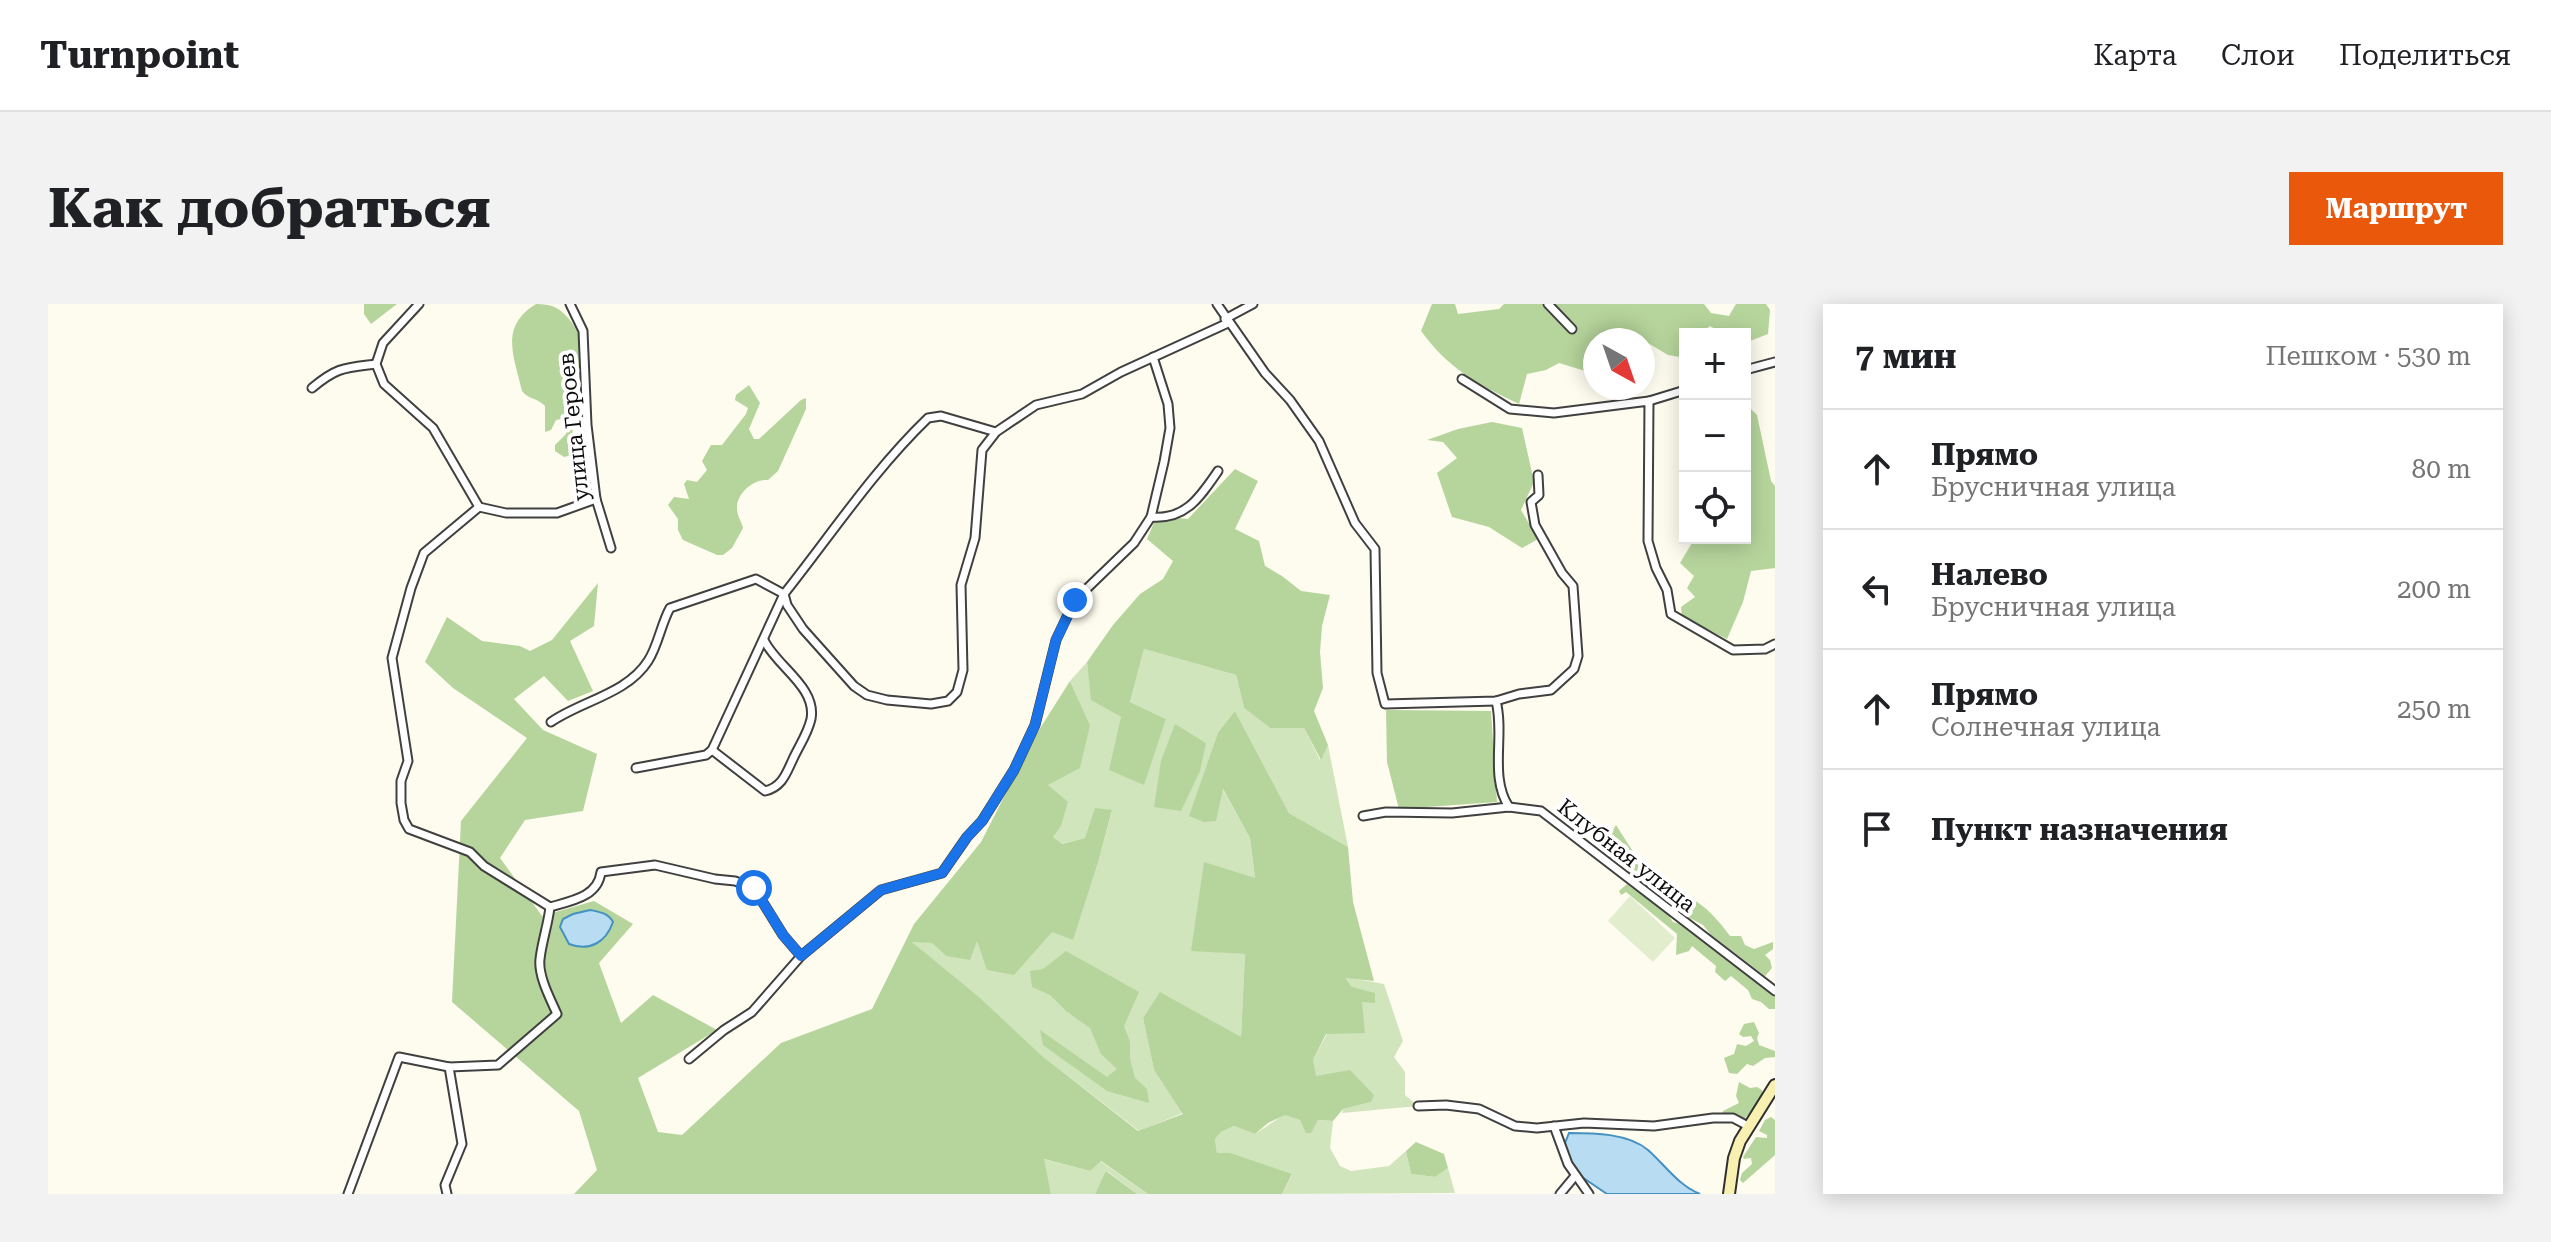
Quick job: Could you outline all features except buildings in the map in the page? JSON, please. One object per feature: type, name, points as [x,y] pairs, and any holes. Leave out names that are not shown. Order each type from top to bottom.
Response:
[{"type":"street","points":[[419,304],[383,343],[376,364],[384,384],[433,428],[479,507],[506,513],[557,513],[596,499]]},
{"type":"street","name":"улица Героев","points":[[570,304],[583,331],[587,425],[596,499],[611,548]]},
{"type":"street","points":[[1217,304],[1265,373],[1290,400],[1319,441],[1355,523],[1375,549],[1377,673],[1385,704],[1496,701],[1551,690],[1574,669],[1578,656],[1573,586],[1562,573],[1535,525],[1531,502],[1539,495],[1538,475]]},
{"type":"street","points":[[551,722],[635,675],[649,661],[670,608],[756,579],[784,594],[797,621],[838,670],[867,695],[931,704],[948,701],[957,692],[963,670],[961,585],[975,538],[982,450],[996,432],[1036,405],[1082,394],[1227,321],[1253,304]]},
{"type":"street","points":[[1548,304],[1572,329]]},
{"type":"street","points":[[689,1059],[752,1012],[801,956],[881,890],[942,873],[990,808],[1014,770],[1035,725],[1056,640],[1075,600],[1134,543],[1151,517],[1170,428],[1168,404],[1153,357]]},
{"type":"street","points":[[1751,368],[1775,362]]},
{"type":"street","points":[[312,388],[328,374],[341,368],[376,364]]},
{"type":"street","points":[[1462,379],[1510,409],[1554,413],[1649,401],[1679,392]]},
{"type":"street","points":[[1649,401],[1648,541],[1667,590],[1671,614],[1733,650],[1765,649],[1775,644]]},
{"type":"street","points":[[636,768],[706,755],[712,750],[784,594],[870,479],[928,418],[941,416],[996,432]]},
{"type":"street","points":[[1151,517],[1166,518],[1184,510],[1198,500],[1218,471]]},
{"type":"street","points":[[479,507],[424,553],[392,658],[408,761],[401,781],[401,803],[409,829],[470,852],[484,866],[550,907],[592,892],[600,882],[601,872],[655,865],[735,881],[754,888],[783,935],[801,956]]},
{"type":"street","points":[[712,750],[765,791],[781,783],[808,728],[812,715],[805,690],[769,652],[764,640]]},
{"type":"street","points":[[1496,701],[1500,715],[1500,793],[1509,807]]},
{"type":"street","name":"Клубная улица","points":[[1363,816],[1386,812],[1452,813],[1509,807],[1541,811],[1775,991]]},
{"type":"street","points":[[348,1194],[399,1057],[449,1067],[498,1065],[557,1014],[539,962],[550,907]]},
{"type":"street","points":[[447,1194],[445,1185],[462,1144],[449,1067]]},
{"type":"street","points":[[1742,1194],[1729,1192],[1734,1158],[1748,1126],[1775,1085]]},
{"type":"street","points":[[1418,1106],[1479,1109],[1515,1126],[1537,1128],[1584,1123],[1654,1126],[1713,1118],[1733,1118],[1748,1126]]},
{"type":"street","points":[[1554,1126],[1575,1176],[1589,1194]]},
{"type":"street","points":[[1560,1194],[1575,1176]]},
{"type":"green space","points":[[364,304],[397,304],[371,324],[364,314]]},
{"type":"green space","points":[[536,304],[562,312],[577,330],[580,342],[581,353],[570,410],[577,454],[564,457],[555,451],[555,445],[566,434],[565,424],[561,419],[556,420],[551,430],[545,432],[545,406],[522,391],[513,354],[513,332],[517,322]]},
{"type":"green space","points":[[1432,304],[1455,304],[1458,314],[1499,309],[1504,304],[1704,304],[1711,313],[1729,316],[1736,304],[1766,304],[1770,310],[1768,334],[1751,341],[1751,328],[1679,328],[1679,357],[1655,347],[1655,328],[1583,328],[1583,370],[1559,363],[1527,374],[1519,404],[1453,366],[1421,331]]},
{"type":"green space","points":[[749,385],[760,403],[749,429],[754,439],[759,439],[806,398],[806,409],[778,471],[768,480],[751,485],[742,493],[737,512],[743,528],[732,548],[723,555],[717,555],[683,540],[678,530],[678,519],[668,505],[674,497],[689,499],[684,484],[687,480],[697,482],[707,470],[702,461],[711,445],[722,445],[746,414],[748,408],[735,400],[736,395]]},
{"type":"green space","points":[[1751,409],[1757,415],[1771,481],[1775,486],[1775,568],[1751,571],[1743,602],[1727,639],[1682,616],[1681,607],[1695,597],[1687,588],[1694,576],[1680,563],[1691,544],[1751,544]]},
{"type":"green space","points":[[1492,422],[1522,428],[1534,482],[1521,510],[1538,539],[1522,548],[1489,527],[1452,517],[1437,473],[1457,458],[1443,442],[1427,440]]},
{"type":"green space","points":[[1235,469],[1258,481],[1235,529],[1259,541],[1265,566],[1301,591],[1330,595],[1322,626],[1320,652],[1323,688],[1314,711],[1328,745],[1321,760],[1304,728],[1270,728],[1244,708],[1236,675],[1144,649],[1130,702],[1166,719],[1144,785],[1109,770],[1121,717],[1091,700],[1087,662],[1113,625],[1140,594],[1163,579],[1173,561],[1147,539],[1157,516],[1188,519]]},
{"type":"green space","points":[[598,583],[594,626],[570,641],[593,691],[568,701],[544,676],[514,699],[543,730],[597,754],[583,811],[525,820],[500,858],[542,916],[594,901],[633,924],[599,963],[621,1023],[653,995],[717,1030],[638,1078],[658,1132],[682,1135],[781,1043],[872,1009],[914,924],[981,842],[1034,738],[1070,681],[1090,725],[1080,768],[1048,785],[1068,802],[1061,826],[1053,837],[1062,844],[1085,838],[1095,808],[1112,810],[1073,940],[1052,932],[1014,975],[987,970],[977,941],[970,960],[946,956],[932,943],[912,942],[980,998],[1041,1055],[1138,1131],[1183,1114],[1154,1070],[1143,1018],[1160,992],[1241,1037],[1245,954],[1191,951],[1204,862],[1255,878],[1250,838],[1223,789],[1216,821],[1204,822],[1189,816],[1218,733],[1235,711],[1289,813],[1348,847],[1353,902],[1374,981],[1346,978],[1352,987],[1375,993],[1375,1003],[1362,1002],[1365,1033],[1326,1034],[1313,1060],[1316,1076],[1350,1070],[1374,1095],[1371,1102],[1343,1109],[1333,1121],[1318,1120],[1311,1133],[1306,1133],[1300,1120],[1285,1115],[1255,1134],[1234,1126],[1221,1132],[1215,1139],[1217,1153],[1230,1153],[1292,1174],[1282,1194],[1148,1194],[1101,1161],[1090,1171],[1044,1159],[1051,1194],[574,1194],[597,1170],[579,1111],[452,1002],[461,821],[527,738],[453,688],[425,662],[447,617],[482,641],[520,646],[530,651],[552,640]]},
{"type":"green space","points":[[1144,649],[1236,675],[1244,708],[1270,728],[1304,728],[1320,760],[1328,745],[1348,847],[1289,813],[1235,711],[1222,788],[1250,838],[1255,878],[1191,950],[1245,954],[1241,1038],[1160,993],[1143,1018],[1154,1070],[1183,1113],[1139,1131],[1041,1055],[911,941],[932,943],[946,956],[977,939],[1052,931],[1073,939],[1112,811],[1085,838],[1061,844],[1053,837],[1047,785],[1090,725],[1070,681],[1087,662],[1092,700],[1121,717],[1143,785],[1166,719],[1130,702]]},
{"type":"green space","points":[[1386,710],[1491,711],[1497,802],[1399,809],[1387,762]]},
{"type":"green space","points":[[1175,724],[1206,743],[1200,771],[1181,811],[1154,807],[1161,761]]},
{"type":"green space","points":[[1616,825],[1655,879],[1671,892],[1687,896],[1701,905],[1730,936],[1741,936],[1745,945],[1754,949],[1773,942],[1773,949],[1765,955],[1772,968],[1765,976],[1711,935],[1703,925],[1682,914],[1609,857],[1609,837]]},
{"type":"green space","points":[[1627,884],[1658,906],[1673,922],[1683,925],[1775,993],[1775,1009],[1752,999],[1748,990],[1731,976],[1725,981],[1715,972],[1716,966],[1692,946],[1689,951],[1676,955],[1677,934],[1626,892],[1621,895],[1619,891]]},
{"type":"green space","points":[[1630,896],[1675,938],[1653,962],[1608,921]]},
{"type":"green space","points":[[1066,951],[1139,992],[1124,1026],[1130,1042],[1135,1078],[1147,1089],[1149,1103],[1107,1091],[1043,1045],[1040,1030],[1107,1077],[1117,1069],[1101,1054],[1090,1028],[1050,995],[1032,987],[1030,971],[1043,969]]},
{"type":"green space","points":[[1346,977],[1384,984],[1403,1041],[1394,1057],[1405,1072],[1405,1095],[1418,1106],[1342,1113],[1343,1109],[1371,1102],[1315,1076],[1313,1060],[1352,987]]},
{"type":"green space","points":[[1754,1022],[1759,1033],[1759,1045],[1775,1051],[1775,1057],[1765,1058],[1753,1066],[1747,1064],[1737,1074],[1729,1073],[1724,1058],[1734,1054],[1737,1044],[1746,1046],[1754,1041],[1751,1036],[1739,1034],[1744,1024]]},
{"type":"green space","points":[[1739,1082],[1762,1090],[1763,1097],[1745,1118],[1723,1114],[1723,1111],[1739,1103],[1736,1096]]},
{"type":"green space","points":[[1285,1114],[1300,1120],[1311,1132],[1318,1120],[1333,1121],[1330,1148],[1340,1166],[1351,1171],[1389,1166],[1406,1151],[1411,1174],[1435,1177],[1448,1168],[1455,1193],[1282,1194],[1292,1175],[1217,1153],[1215,1139],[1221,1132],[1234,1126],[1255,1134]]},
{"type":"green space","points":[[1771,1117],[1775,1120],[1775,1155],[1743,1183],[1740,1180],[1742,1173],[1752,1164],[1751,1158],[1743,1157],[1756,1137],[1767,1138],[1759,1131],[1765,1120]]},
{"type":"green space","points":[[1416,1142],[1444,1154],[1448,1168],[1435,1177],[1411,1174],[1406,1151]]},
{"type":"green space","points":[[1043,1159],[1090,1171],[1100,1161],[1148,1194],[1137,1194],[1107,1171],[1095,1194],[1051,1194]]},
{"type":"green space","points":[[1106,1171],[1137,1194],[1095,1194]]},
{"type":"water","points":[[590,910],[609,917],[613,922],[610,929],[596,944],[584,947],[569,944],[560,927],[563,919]]},
{"type":"water","points":[[1569,1133],[1610,1135],[1640,1144],[1679,1180],[1700,1194],[1607,1194],[1582,1177],[1567,1156],[1565,1143]]},
{"type":"route","points":[[754,888],[783,935],[801,956],[881,890],[942,873],[982,821],[1014,770],[1035,725],[1056,640],[1075,600]]}]
